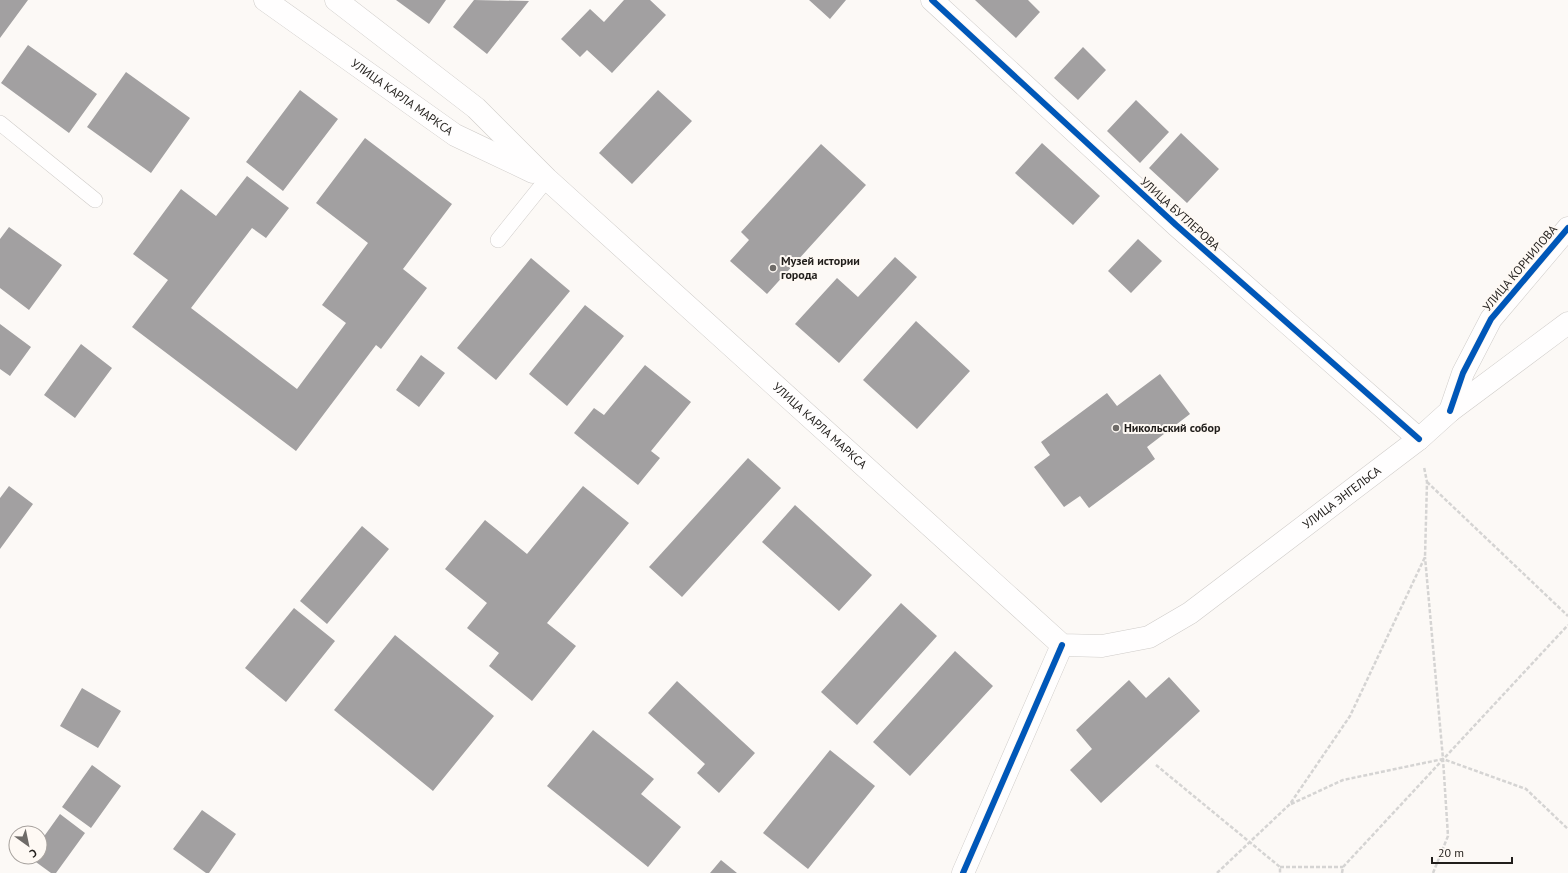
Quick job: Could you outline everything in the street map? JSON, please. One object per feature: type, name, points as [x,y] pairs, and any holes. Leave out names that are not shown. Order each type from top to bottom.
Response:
[{"type":"main road","name":"УЛИЦА КАРЛА МАРКСА","points":[[265,0],[455,135],[547,179]]},
{"type":"main road","name":"УЛИЦА КАРЛА МАРКСА","points":[[336,0],[476,108],[547,179],[1062,646]]},
{"type":"main road","name":"УЛИЦА БУТЛЕРОВА","points":[[932,0],[1176,225],[1419,439]]},
{"type":"main road","points":[[455,135],[476,108]]},
{"type":"main road","name":"УЛИЦА КОРНИЛОВА","points":[[1450,411],[1463,373],[1491,319],[1568,228]]},
{"type":"main road","name":"УЛИЦА ЭНГЕЛЬСА","points":[[1062,646],[1102,646],[1149,637],[1190,613],[1419,439],[1450,411],[1568,323]]},
{"type":"main road","points":[[963,873],[1062,646]]},
{"type":"lane","points":[[0,122],[95,200]]},
{"type":"lane","points":[[498,240],[547,179]]},
{"type":"path","points":[[1433,873],[1448,836],[1444,759],[1425,557],[1427,482],[1568,616]]},
{"type":"path","points":[[1217,873],[1290,804],[1350,716],[1425,557]]},
{"type":"path","points":[[1342,873],[1344,866],[1568,626]]},
{"type":"path","points":[[1290,804],[1343,780],[1444,759],[1526,789],[1568,829]]},
{"type":"path","points":[[1156,765],[1280,867],[1344,866]]},
{"type":"path","points":[[1280,867],[1280,873]]},
{"type":"building","points":[[0,0],[28,0],[0,38]]},
{"type":"building","points":[[396,0],[446,0],[429,24]]},
{"type":"building","points":[[474,0],[529,1],[487,54],[453,27]]},
{"type":"building","points":[[624,0],[650,0],[666,15],[612,73],[587,50],[580,57],[561,39],[590,9],[604,22]]},
{"type":"building","points":[[809,0],[846,0],[830,19]]},
{"type":"building","points":[[975,0],[1028,0],[1040,12],[1016,38]]},
{"type":"building","points":[[28,45],[97,94],[69,133],[1,83]]},
{"type":"building","points":[[1083,47],[1106,70],[1078,100],[1054,78]]},
{"type":"building","points":[[126,72],[190,118],[151,173],[87,127]]},
{"type":"building","points":[[300,90],[338,119],[283,191],[246,162]]},
{"type":"building","points":[[658,90],[692,121],[632,184],[599,153]]},
{"type":"building","points":[[1136,100],[1169,132],[1140,163],[1107,131]]},
{"type":"building","points":[[1181,133],[1219,169],[1187,203],[1149,168]]},
{"type":"building","points":[[365,138],[452,204],[403,269],[427,288],[381,349],[376,345],[296,451],[132,327],[168,280],[133,254],[181,189],[216,216],[247,176],[289,208],[266,238],[252,228],[191,308],[297,389],[346,323],[322,305],[368,243],[316,203]]},
{"type":"building","points":[[1042,143],[1100,196],[1073,225],[1015,173]]},
{"type":"building","points":[[821,144],[866,185],[767,294],[730,261],[749,240],[741,232]]},
{"type":"building","points":[[9,227],[62,265],[29,310],[0,288],[0,239]]},
{"type":"building","points":[[1138,239],[1162,261],[1131,293],[1108,271]]},
{"type":"building","points":[[895,257],[917,277],[839,363],[795,324],[837,278],[858,297]]},
{"type":"building","points":[[531,258],[570,291],[496,380],[457,348]]},
{"type":"building","points":[[585,305],[624,336],[567,406],[529,374]]},
{"type":"building","points":[[916,321],[970,371],[917,429],[863,380]]},
{"type":"building","points":[[0,324],[31,347],[10,376],[0,369]]},
{"type":"building","points":[[81,344],[112,368],[75,418],[44,395]]},
{"type":"building","points":[[421,355],[445,373],[419,407],[396,390]]},
{"type":"building","points":[[645,365],[691,402],[651,451],[660,458],[638,485],[574,433],[594,408],[604,415]]},
{"type":"building","name":"Никольский собор","points":[[1160,374],[1190,414],[1147,447],[1155,459],[1089,508],[1080,496],[1064,507],[1034,467],[1050,455],[1041,442],[1107,393],[1117,406]]},
{"type":"building","points":[[748,458],[781,488],[682,597],[649,567]]},
{"type":"building","points":[[9,486],[33,504],[0,549],[0,498]]},
{"type":"building","points":[[583,486],[629,523],[547,623],[576,646],[532,701],[489,666],[499,653],[467,628],[487,603],[445,569],[485,520],[527,554]]},
{"type":"building","points":[[795,505],[872,575],[839,611],[762,542]]},
{"type":"building","points":[[362,526],[389,549],[327,624],[300,601]]},
{"type":"building","points":[[901,603],[937,636],[857,725],[821,692]]},
{"type":"building","points":[[294,608],[335,641],[286,702],[245,668]]},
{"type":"building","points":[[395,635],[494,716],[433,791],[334,710]]},
{"type":"building","points":[[955,651],[993,686],[910,776],[873,742]]},
{"type":"building","points":[[1169,677],[1200,711],[1101,803],[1070,770],[1092,749],[1076,730],[1129,680],[1146,698]]},
{"type":"building","points":[[677,681],[755,753],[719,793],[697,773],[705,764],[648,713]]},
{"type":"building","points":[[82,688],[121,711],[98,748],[60,726]]},
{"type":"building","points":[[593,730],[654,779],[641,794],[681,827],[648,867],[547,786]]},
{"type":"building","points":[[830,750],[875,786],[808,869],[763,833]]},
{"type":"building","points":[[92,765],[121,786],[91,828],[62,807]]},
{"type":"building","points":[[202,810],[236,834],[209,873],[206,873],[173,849]]},
{"type":"building","points":[[60,814],[85,833],[56,873],[51,873],[40,865],[48,865],[48,831]]},
{"type":"building","points":[[721,860],[737,873],[710,873]]},
{"type":"cycle path","points":[[932,0],[1176,225],[1419,439]]},
{"type":"cycle path","points":[[1450,411],[1463,373],[1491,319],[1568,228]]},
{"type":"cycle path","points":[[963,873],[1062,645]]},
{"type":"place","name":"Музей истории города","points":[[773,268]]},
{"type":"place","name":"Никольский собор","points":[[1116,428]]}]
